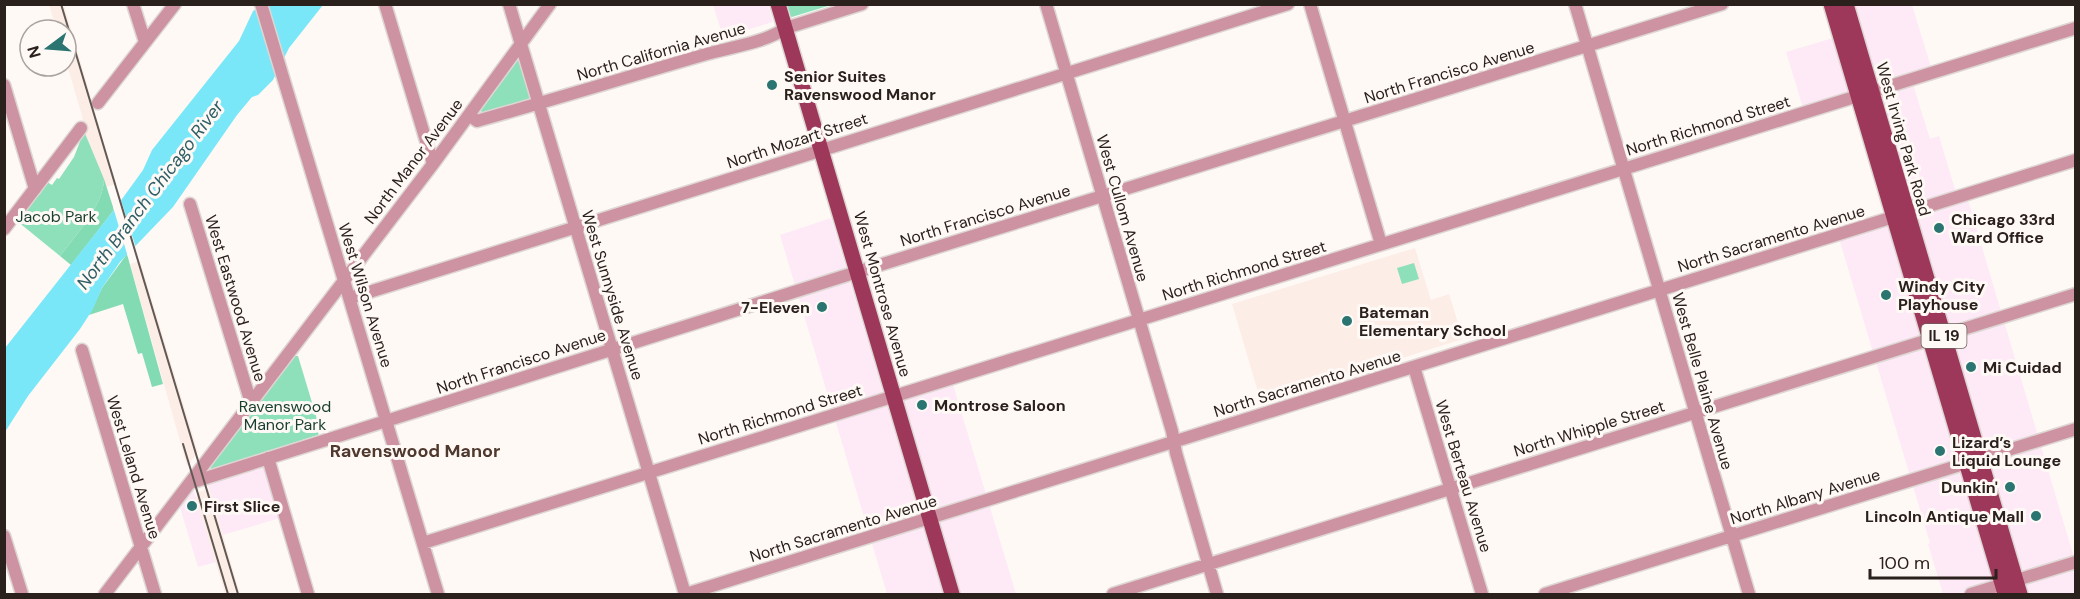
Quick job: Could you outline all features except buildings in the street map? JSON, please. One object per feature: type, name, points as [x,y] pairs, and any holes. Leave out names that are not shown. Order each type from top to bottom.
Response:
[{"type":"main road","name":"West Montrose Avenue","points":[[778,4],[952,594]]},
{"type":"main road","name":"West Irving Park Road","points":[[1832,4],[1865,93],[2011,589]]},
{"type":"main road","name":"West Irving Park Road","points":[[1846,4],[1865,93]]},
{"type":"street","points":[[134,4],[145,42]]},
{"type":"street","points":[[98,103],[175,4]]},
{"type":"street","name":"West Wilson Avenue","points":[[261,4],[438,594]]},
{"type":"street","points":[[385,4],[433,164]]},
{"type":"street","name":"West Sunnyside Avenue","points":[[509,4],[685,594]]},
{"type":"street","name":"North Manor Avenue","points":[[105,594],[433,164],[550,4]]},
{"type":"street","name":"North California Avenue","points":[[469,115],[477,121],[539,104],[724,48],[774,36],[786,28],[862,4]]},
{"type":"street","name":"West Cullom Avenue","points":[[1046,4],[1217,594]]},
{"type":"street","name":"North Mozart Street","points":[[350,298],[1288,4]]},
{"type":"street","points":[[1310,4],[1381,244]]},
{"type":"street","name":"West Belle Plaine Avenue","points":[[1575,4],[1749,594]]},
{"type":"street","name":"North Francisco Avenue","points":[[190,483],[857,272],[1722,4]]},
{"type":"street","name":"North Richmond Street","points":[[423,543],[2076,28]]},
{"type":"street","points":[[4,85],[35,189]]},
{"type":"street","points":[[4,230],[81,128]]},
{"type":"street","name":"North Sacramento Avenue","points":[[685,594],[2076,160]]},
{"type":"street","name":"West Eastwood Avenue","points":[[190,204],[250,402]]},
{"type":"street","name":"North Whipple Street","points":[[1113,594],[2076,294]]},
{"type":"street","name":"West Leland Avenue","points":[[82,350],[155,594]]},
{"type":"street","name":"West Berteau Avenue","points":[[1414,367],[1482,594]]},
{"type":"street","name":"North Albany Avenue","points":[[1545,594],[2076,429]]},
{"type":"street","points":[[268,458],[308,594]]},
{"type":"street","points":[[4,536],[22,594]]},
{"type":"street","points":[[1971,594],[2011,589],[2076,562]]},
{"type":"shaded area","points":[[49,5],[64,5],[68,18],[53,18]]},
{"type":"shaded area","points":[[713,5],[768,5],[773,22],[723,37]]},
{"type":"shaded area","points":[[1854,5],[1912,5],[1932,70],[1911,78],[1930,139],[1939,136],[1957,196],[1966,193],[2075,561],[2075,594],[2028,594]]},
{"type":"shaded area","points":[[1833,38],[1851,97],[1804,111],[1786,52]]},
{"type":"shaded area","points":[[78,53],[116,184],[106,187],[84,131],[71,78],[78,78]]},
{"type":"shaded area","points":[[831,218],[943,594],[887,594],[780,235]]},
{"type":"shaded area","points":[[1887,221],[1997,594],[1943,594],[1928,544],[1930,543],[1838,235]]},
{"type":"shaded area","name":"Bateman Elementary School","points":[[1415,248],[1431,300],[1449,294],[1463,339],[1261,402],[1232,304]]},
{"type":"shaded area","points":[[140,261],[198,452],[187,466],[130,264]]},
{"type":"shaded area","points":[[951,378],[1016,594],[960,594],[900,395]]},
{"type":"shaded area","points":[[261,453],[280,518],[223,535],[204,471]]},
{"type":"shaded area","points":[[191,482],[216,562],[198,567],[178,501]]},
{"type":"shaded area","points":[[209,489],[240,594],[225,594],[196,497],[199,492]]},
{"type":"green space","points":[[785,5],[831,5],[792,17],[789,16]]},
{"type":"green space","points":[[519,55],[532,100],[482,114],[481,110]]},
{"type":"green space","name":"Jacob Park","points":[[84,131],[104,179],[103,189],[88,220],[60,256],[17,221],[47,182],[52,185],[57,178],[59,179],[74,157]]},
{"type":"green space","points":[[104,179],[114,210],[71,265],[60,256],[94,210],[103,189]]},
{"type":"green space","points":[[127,254],[163,384],[152,387],[142,353],[138,354],[123,304],[89,315],[102,288]]},
{"type":"green space","points":[[1414,263],[1419,279],[1402,284],[1397,268]]},
{"type":"green space","name":"Ravenswood Manor Park","points":[[293,356],[298,356],[320,429],[318,435],[211,469],[210,466]]},
{"type":"water","name":"North Branch Chicago River","points":[[262,5],[323,5],[289,48],[273,80],[258,95],[252,97],[237,115],[173,207],[120,262],[102,288],[93,309],[80,329],[28,396],[5,432],[5,348],[114,210],[143,170],[152,150],[239,41],[253,11]]},
{"type":"pier","points":[[120,197],[136,248],[128,257],[113,207]]},
{"type":"railway","points":[[61,4],[238,594]]},
{"type":"railway","points":[[183,444],[228,594]]},
{"type":"place","name":"Senior Suites Ravenswood Manor","points":[[772,85]]},
{"type":"place","name":"Chicago 33rd Ward Office","points":[[1939,228]]},
{"type":"place","name":"Windy City Playhouse","points":[[1886,295]]},
{"type":"place","name":"7-Eleven","points":[[822,307]]},
{"type":"place","name":"Bateman Elementary School","points":[[1347,321]]},
{"type":"place","name":"Mi Cuidad","points":[[1971,367]]},
{"type":"place","name":"Montrose Saloon","points":[[922,405]]},
{"type":"place","name":"Lizard’s Liquid Lounge","points":[[1940,451]]},
{"type":"place","name":"Dunkin'","points":[[2010,487]]},
{"type":"place","name":"First Slice","points":[[192,506]]},
{"type":"place","name":"Lincoln Antique Mall","points":[[2036,516]]},
{"type":"district","name":"Ravenswood Manor","points":[[415,451]]}]
